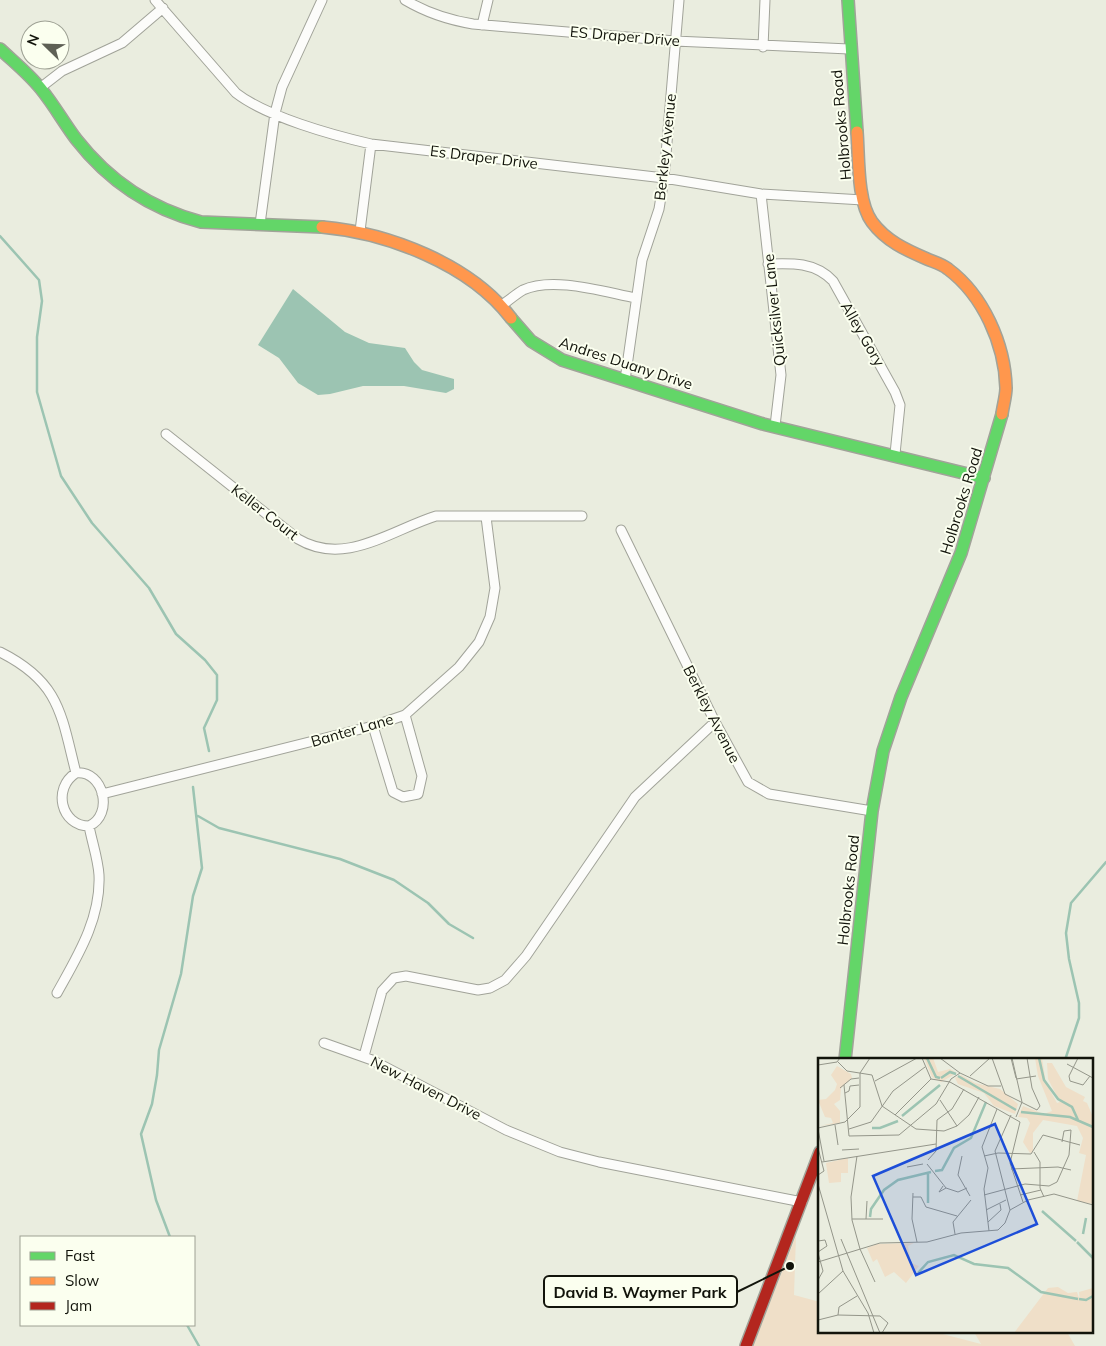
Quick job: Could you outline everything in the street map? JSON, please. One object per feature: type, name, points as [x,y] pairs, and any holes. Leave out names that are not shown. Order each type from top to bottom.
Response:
[{"type":"street","name":"Es Draper Drive","points":[[155,0],[236,93],[250,104],[334,136],[371,144],[664,178],[761,194],[863,200]]},
{"type":"street","points":[[260,224],[275,113],[282,88],[322,0]]},
{"type":"street","name":"ES Draper Drive","points":[[405,0],[424,11],[447,20],[482,25],[763,47],[849,49]]},
{"type":"street","points":[[482,25],[488,0]]},
{"type":"street","name":"Berkley Avenue","points":[[625,380],[642,260],[658,209],[664,178],[679,0]]},
{"type":"street","points":[[763,47],[765,0]]},
{"type":"street","name":"Holbrooks Road","points":[[845,1058],[872,811],[883,751],[893,718],[953,576],[1001,419],[1006,388],[1003,359],[992,327],[975,296],[960,279],[933,260],[899,247],[887,238],[872,220],[863,200],[849,49],[848,0]]},
{"type":"street","points":[[40,88],[62,71],[122,43],[163,8]]},
{"type":"street","name":"Andres Duany Drive","points":[[0,49],[40,88],[86,152],[114,178],[147,202],[165,212],[218,224],[260,224],[360,231],[404,245],[436,261],[468,281],[501,306],[523,333],[540,349],[562,360],[763,424],[895,454],[984,478]]},
{"type":"street","points":[[360,231],[371,144]]},
{"type":"street","name":"Quicksilver Lane","points":[[761,194],[781,375],[775,426]]},
{"type":"street","name":"Alley Gory","points":[[768,264],[811,266],[825,273],[833,281],[895,392],[900,405],[895,454]]},
{"type":"street","points":[[501,306],[524,290],[548,285],[568,285],[636,298]]},
{"type":"street","name":"Keller Court","points":[[166,434],[265,514],[307,544],[335,550],[359,548],[416,522],[436,516],[582,516]]},
{"type":"street","name":"Banter Lane","points":[[102,794],[373,726],[405,715],[460,667],[479,642],[490,617],[495,588],[486,517]]},
{"type":"street","name":"Berkley Avenue","points":[[621,530],[743,775],[757,789],[790,798],[872,811]]},
{"type":"street","points":[[0,652],[21,663],[42,680],[50,692],[61,712],[76,774]]},
{"type":"street","points":[[373,726],[393,792],[403,797],[418,794],[422,776],[405,715]]},
{"type":"street","name":"New Haven Drive","points":[[715,722],[635,797],[526,956],[505,980],[490,988],[478,990],[406,976],[394,978],[382,990],[364,1056],[506,1130],[560,1152],[615,1166],[802,1202]]},
{"type":"street","points":[[82,773],[93,777],[98,783],[102,794],[103,802],[100,816],[89,826],[77,824],[63,807],[62,788],[65,782],[76,774],[82,773]]},
{"type":"street","points":[[56,993],[84,946],[98,894],[99,874],[89,826]]},
{"type":"street","points":[[324,1043],[364,1056]]},
{"type":"street","points":[[746,1346],[818,1158]]},
{"type":"shaded area","points":[[293,289],[345,332],[369,343],[405,348],[422,370],[454,379],[454,389],[446,393],[404,386],[363,386],[318,395],[298,383],[279,358],[258,345]]},
{"type":"shaded area","points":[[796,1236],[794,1295],[818,1301],[818,1334],[943,1334],[981,1344],[975,1334],[1068,1334],[1075,1346],[753,1346]]},
{"type":"waterway","points":[[0,236],[39,280],[42,301],[37,337],[37,392],[61,476],[92,523],[149,588],[176,634],[205,660],[217,675],[217,700],[204,728],[209,751]]},
{"type":"waterway","points":[[170,1236],[156,1200],[141,1134],[152,1104],[159,1050],[181,974],[193,896],[202,868],[193,787]]},
{"type":"waterway","points":[[198,816],[219,828],[340,859],[394,880],[428,903],[449,924],[473,938]]},
{"type":"waterway","points":[[1066,1058],[1079,1018],[1079,1003],[1069,959],[1066,933],[1071,903],[1106,862]]},
{"type":"waterway","points":[[188,1326],[199,1346]]},
{"type":"traffic: fast","points":[[848,0],[857,132]]},
{"type":"traffic: fast","points":[[0,49],[36,84],[89,154],[116,180],[148,201],[201,222],[322,227]]},
{"type":"traffic: fast","points":[[511,318],[531,341],[562,360],[763,424],[984,478]]},
{"type":"traffic: fast","points":[[845,1058],[872,811],[883,751],[901,697],[961,553],[1002,414]]},
{"type":"traffic: slow","points":[[857,132],[861,191],[867,213],[872,222],[884,235],[897,244],[948,269],[972,292],[990,322],[1005,371],[1006,391],[1002,414]]},
{"type":"traffic: slow","points":[[322,227],[347,230],[400,244],[451,267],[494,299],[511,318]]},
{"type":"traffic: jam","points":[[746,1346],[818,1157]]},
{"type":"place","name":"David B. Waymer Park","points":[[790,1266]]}]
